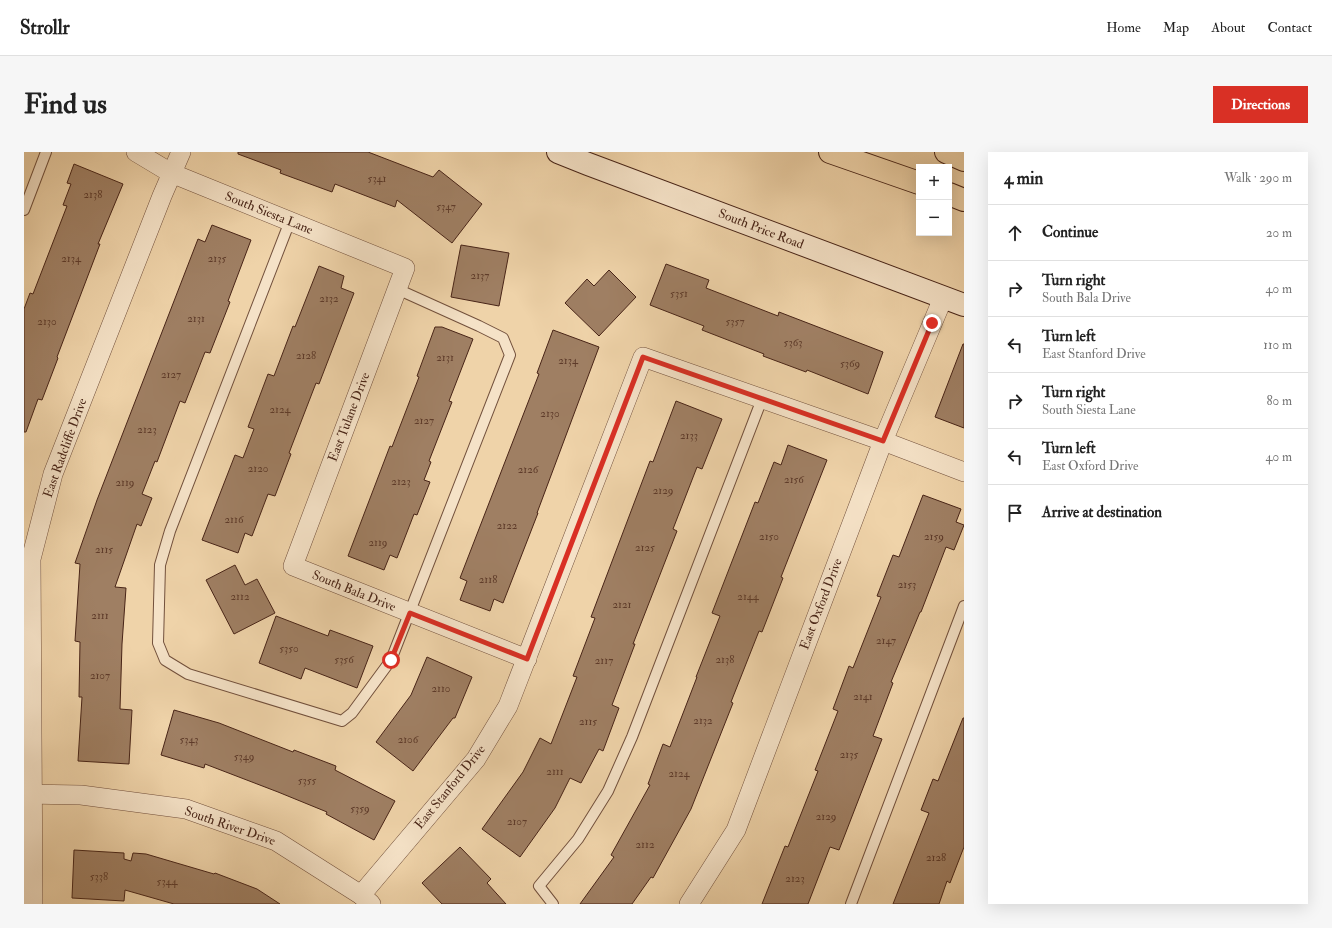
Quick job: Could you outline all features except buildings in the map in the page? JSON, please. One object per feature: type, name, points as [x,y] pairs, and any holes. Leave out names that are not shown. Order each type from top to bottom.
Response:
[{"type":"highway","points":[[830,152],[916,182]]},
{"type":"highway","points":[[946,152],[964,160]]},
{"type":"highway","points":[[952,195],[964,200]]},
{"type":"main road","name":"South Price Road","points":[[558,152],[964,305]]},
{"type":"street","name":"South Siesta Lane","points":[[136,152],[171,173],[405,268]]},
{"type":"street","name":"East Radcliffe Drive","points":[[33,904],[28,794],[31,559],[53,474],[180,152]]},
{"type":"street","name":"East Tulane Drive","points":[[293,566],[405,268]]},
{"type":"street","name":"East Oxford Drive","points":[[689,904],[736,830],[883,441],[943,298]]},
{"type":"street","name":"East Stanford Drive","points":[[366,899],[476,759],[508,706],[643,357],[762,399]]},
{"type":"street","points":[[762,399],[883,441],[964,472]]},
{"type":"street","name":"South Bala Drive","points":[[293,566],[527,659]]},
{"type":"street","name":"South River Drive","points":[[28,794],[81,794],[186,809],[276,841],[366,899]]},
{"type":"lane","points":[[24,210],[46,152]]},
{"type":"lane","points":[[290,221],[170,531],[160,565],[158,644],[165,660],[188,674],[342,720],[352,713],[391,660],[510,355],[503,338],[397,289]]},
{"type":"lane","points":[[553,904],[539,886],[578,839],[608,791],[632,737],[762,399]]},
{"type":"lane","points":[[851,904],[964,606]]},
{"type":"route","points":[[391,660],[410,613],[527,659],[643,357],[883,441],[932,323]]}]
